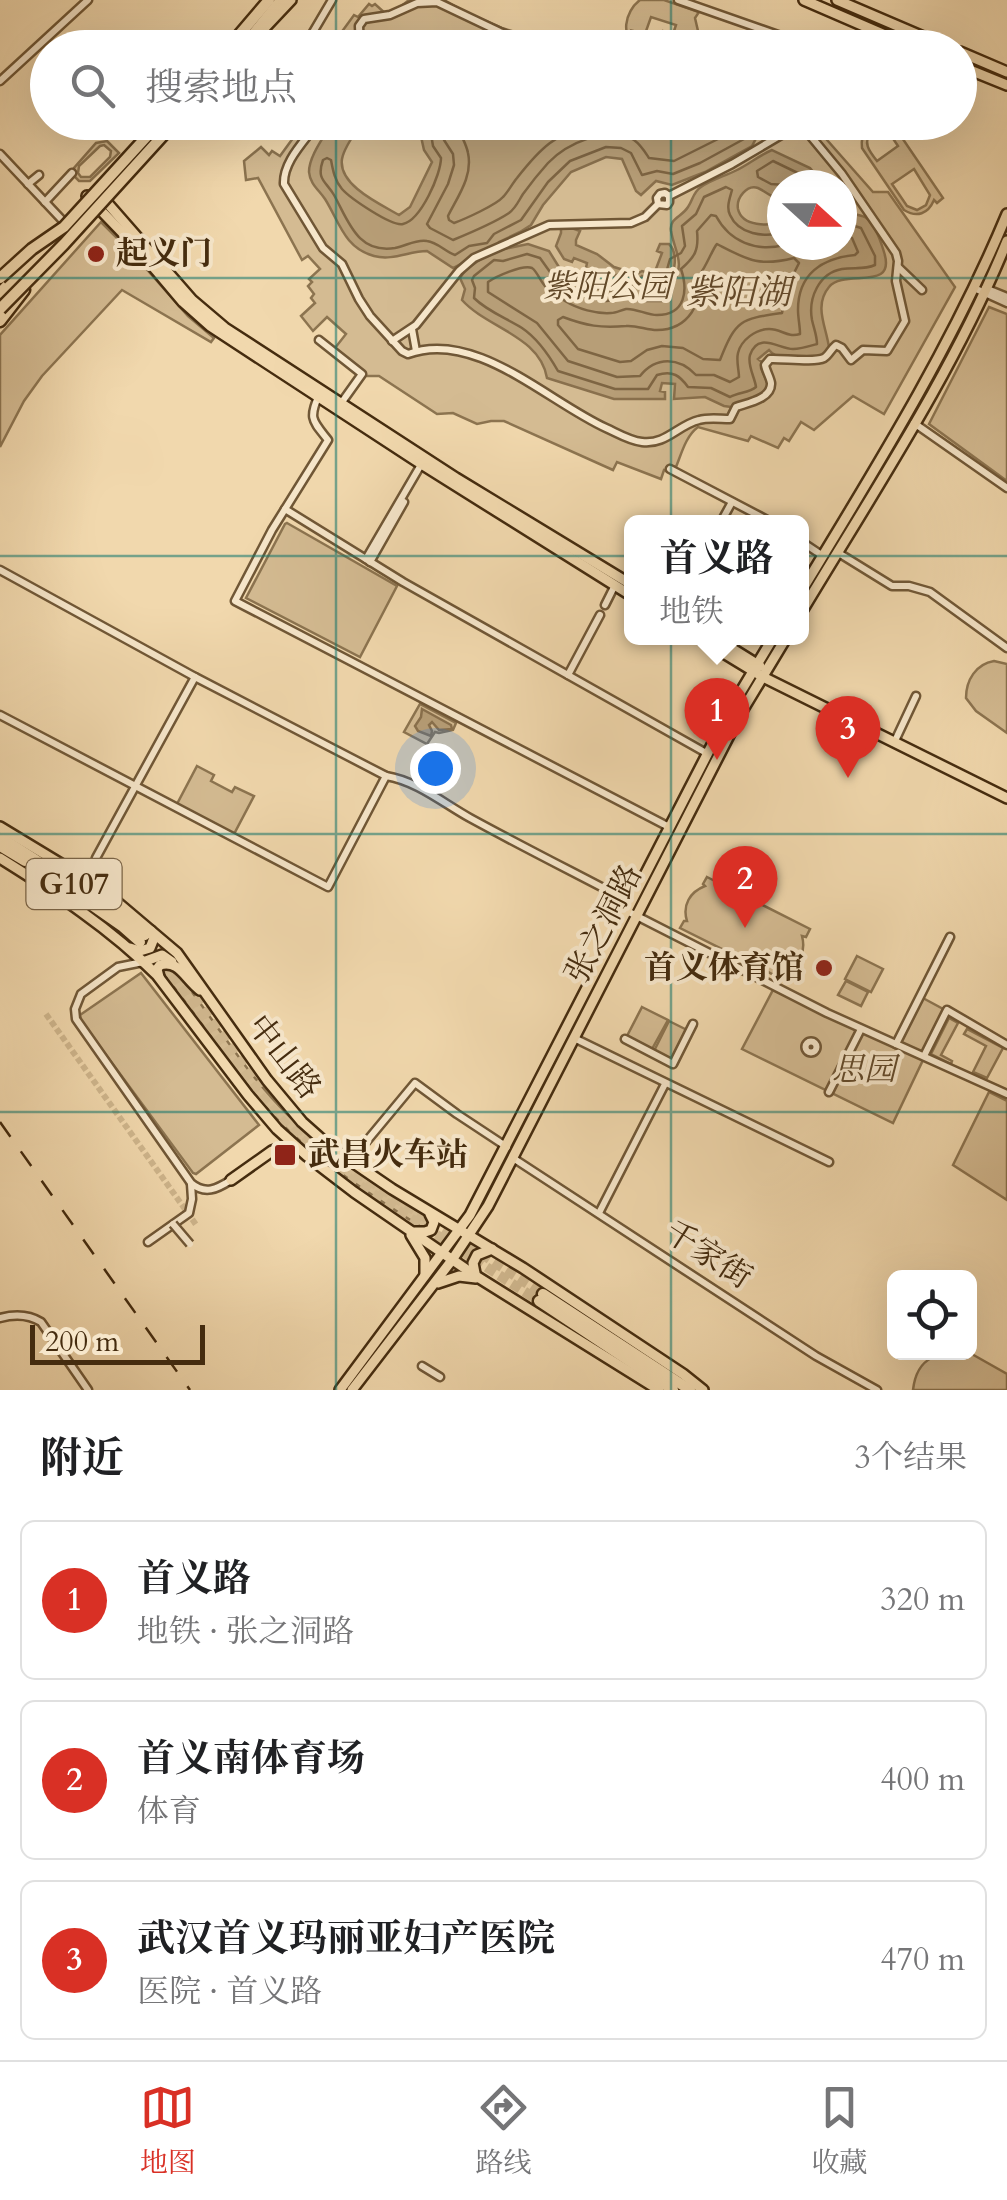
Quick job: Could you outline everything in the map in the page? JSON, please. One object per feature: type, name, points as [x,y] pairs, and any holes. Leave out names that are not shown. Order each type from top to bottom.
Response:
[{"type":"highway","points":[[245,30],[269,0]]},
{"type":"highway","points":[[257,30],[279,0]]},
{"type":"highway","points":[[0,290],[143,140]]},
{"type":"highway","points":[[0,309],[157,140]]},
{"type":"highway","points":[[0,278],[64,224]]},
{"type":"highway","points":[[0,321],[41,266]]},
{"type":"highway","name":"G107","points":[[0,837],[110,908],[144,935]]},
{"type":"highway","name":"G107","points":[[0,846],[144,935]]},
{"type":"highway","points":[[672,1390],[541,1298],[690,1390]]},
{"type":"main road","points":[[249,30],[279,0]]},
{"type":"main road","points":[[262,30],[291,0]]},
{"type":"main road","points":[[804,0],[873,30]]},
{"type":"main road","points":[[838,0],[910,30]]},
{"type":"main road","points":[[977,59],[1007,72]]},
{"type":"main road","points":[[977,73],[1007,85]]},
{"type":"main road","points":[[64,224],[142,140]]},
{"type":"main road","points":[[0,309],[157,140]]},
{"type":"main road","points":[[91,192],[191,310],[219,332],[320,393],[624,591]]},
{"type":"main road","points":[[980,288],[1007,214]]},
{"type":"main road","points":[[809,599],[1007,240]]},
{"type":"main road","points":[[320,393],[342,402],[424,462],[624,580]]},
{"type":"main road","points":[[809,579],[909,420]]},
{"type":"main road","points":[[712,645],[894,743],[1007,798]]},
{"type":"main road","points":[[725,645],[760,671]]},
{"type":"main road","name":"张之洞路","points":[[465,1232],[632,910],[739,716],[770,645]]},
{"type":"main road","name":"张之洞路","points":[[465,1232],[513,1158],[708,754],[780,645]]},
{"type":"main road","name":"中山路","points":[[0,827],[99,887],[144,935],[177,953],[267,1080],[302,1122],[350,1162],[492,1249],[703,1390]]},
{"type":"main road","name":"中山路","points":[[0,858],[128,947],[159,978],[248,1094],[293,1144],[331,1175],[480,1278],[659,1390]]},
{"type":"main road","points":[[128,947],[140,951],[150,948],[154,938],[144,935]]},
{"type":"main road","points":[[143,962],[162,955],[206,994]]},
{"type":"main road","points":[[159,978],[160,964],[178,968]]},
{"type":"main road","points":[[231,1180],[272,1151],[293,1144]]},
{"type":"main road","points":[[410,1230],[425,1232],[434,1226],[422,1207]]},
{"type":"main road","points":[[410,1230],[425,1258],[424,1278]]},
{"type":"main road","points":[[336,1390],[372,1356],[428,1291],[465,1232]]},
{"type":"main road","points":[[480,1278],[473,1268],[474,1258],[492,1249]]},
{"type":"main road","points":[[355,1390],[372,1356],[424,1278],[448,1256]]},
{"type":"main road","points":[[428,1291],[450,1277],[480,1278]]},
{"type":"street","points":[[55,30],[88,0]]},
{"type":"street","points":[[314,30],[332,0]]},
{"type":"street","points":[[678,0],[764,30]]},
{"type":"street","points":[[360,30],[364,19],[433,2],[496,30]]},
{"type":"street","points":[[0,81],[30,53]]},
{"type":"street","points":[[306,140],[288,166],[284,184],[323,248],[342,264],[358,299],[406,354],[445,348],[476,355],[594,422],[638,442],[666,438],[696,420],[730,419],[737,406],[753,403],[770,390],[764,366],[770,359],[790,362],[822,358],[836,345],[851,360],[861,350],[888,351],[904,321],[894,250],[842,174],[813,140]]},
{"type":"street","points":[[392,340],[412,329],[464,265],[552,224],[634,222],[658,204],[658,195],[669,196],[771,140]]},
{"type":"street","points":[[0,154],[64,224]]},
{"type":"street","points":[[45,202],[72,173]]},
{"type":"street","points":[[28,184],[39,175]]},
{"type":"street","points":[[897,266],[922,290]]},
{"type":"street","points":[[980,288],[1007,300]]},
{"type":"street","points":[[412,329],[416,351]]},
{"type":"street","points":[[319,340],[362,374],[342,402]]},
{"type":"street","points":[[320,393],[312,410],[313,419],[328,440],[284,509],[235,601],[670,828]]},
{"type":"street","points":[[909,420],[1007,488]]},
{"type":"street","points":[[368,560],[424,462]]},
{"type":"street","points":[[670,469],[755,515]]},
{"type":"street","points":[[725,515],[732,502]]},
{"type":"street","points":[[284,509],[708,754]]},
{"type":"street","points":[[809,547],[823,556]]},
{"type":"street","points":[[837,552],[892,586],[930,592],[1007,648]]},
{"type":"street","points":[[0,570],[195,677],[386,776],[433,795],[632,910],[861,1029],[1007,1094]]},
{"type":"street","points":[[604,605],[614,585]]},
{"type":"street","points":[[567,675],[599,614]]},
{"type":"street","points":[[84,878],[195,677]]},
{"type":"street","points":[[894,743],[916,696]]},
{"type":"street","points":[[0,714],[328,887],[386,776]]},
{"type":"street","points":[[896,1044],[950,936]]},
{"type":"street","points":[[143,962],[118,966],[81,994],[76,1019],[190,1183],[206,1191],[231,1180]]},
{"type":"street","points":[[924,1056],[947,1010],[1007,1045]]},
{"type":"street","points":[[625,1039],[673,1064],[693,1024]]},
{"type":"street","points":[[830,1092],[861,1029]]},
{"type":"street","points":[[574,1038],[829,1162]]},
{"type":"street","points":[[350,1162],[415,1083],[507,1147]]},
{"type":"street","points":[[598,1213],[665,1084]]},
{"type":"street","name":"千家街","points":[[513,1158],[816,1356],[877,1390]]},
{"type":"street","points":[[148,1242],[189,1214],[190,1183]]},
{"type":"street","points":[[173,1224],[190,1244]]},
{"type":"street","points":[[0,1318],[32,1316],[41,1322],[88,1390]]},
{"type":"street","points":[[422,1366],[440,1377]]},
{"type":"street","points":[[683,1374],[711,1390]]},
{"type":"green space","points":[[409,0],[444,0],[508,30],[343,30],[369,4],[375,4],[386,14]]},
{"type":"green space","points":[[640,0],[664,0],[699,12],[695,18],[698,30],[674,30],[676,25],[651,17],[646,30],[627,30]]},
{"type":"green space","name":"紫阳公园","points":[[292,140],[827,140],[854,170],[767,170],[767,260],[857,260],[857,174],[873,192],[888,192],[955,287],[884,414],[853,396],[814,430],[801,422],[789,441],[784,438],[778,448],[751,436],[748,441],[698,427],[687,440],[676,467],[670,465],[661,479],[617,462],[613,470],[504,421],[477,424],[453,413],[437,414],[379,376],[367,376],[335,348],[346,334],[327,317],[313,331],[301,316],[315,303],[309,279],[320,269],[308,256],[302,260],[258,178],[246,180],[244,161],[261,147],[269,155],[272,151],[280,156]]},
{"type":"green space","points":[[867,140],[877,161],[898,146],[894,140],[904,140],[943,198],[937,203],[934,200],[918,214],[904,210],[862,148],[862,142]],"holes":[[[914,169],[930,195],[926,205],[917,210],[907,206],[892,184]]]},
{"type":"green space","points":[[107,141],[119,153],[90,181],[79,181],[74,168],[96,143]],"holes":[[[100,146],[111,151],[90,177],[81,177],[79,166]]]},
{"type":"green space","points":[[101,222],[188,316],[214,338],[211,342],[122,290],[42,376],[0,447],[0,335]]},
{"type":"green space","points":[[989,307],[1007,314],[1007,481],[929,424]]},
{"type":"green space","points":[[287,523],[397,586],[360,657],[246,598]]},
{"type":"green space","points":[[994,661],[1007,664],[1007,733],[976,711],[966,698],[973,674]]},
{"type":"green space","points":[[420,704],[456,723],[453,730],[435,732],[427,744],[404,732]]},
{"type":"green space","points":[[197,766],[214,775],[211,781],[232,792],[235,787],[254,796],[234,834],[177,804]]},
{"type":"green space","points":[[707,877],[810,929],[806,937],[802,936],[801,956],[786,970],[784,980],[680,928],[687,921],[688,900],[705,886]]},
{"type":"green space","points":[[857,956],[883,969],[871,992],[845,979]]},
{"type":"green space","points":[[163,965],[177,972],[286,1113],[337,1156],[430,1219],[431,1226],[424,1229],[385,1203],[292,1133],[230,1063],[160,970]]},
{"type":"green space","points":[[141,973],[259,1125],[196,1174],[81,1021],[80,1015]]},
{"type":"green space","points":[[846,981],[868,992],[861,1006],[838,995]]},
{"type":"green space","name":"思园","points":[[773,990],[923,1060],[893,1123],[742,1049]]},
{"type":"green space","points":[[921,997],[945,1010],[923,1054],[898,1042]]},
{"type":"green space","points":[[642,1007],[668,1020],[652,1049],[627,1036]]},
{"type":"green space","points":[[949,1018],[958,1023],[941,1055],[951,1064],[931,1054]]},
{"type":"green space","points":[[669,1021],[687,1030],[672,1060],[654,1051]]},
{"type":"green space","points":[[967,1029],[1003,1048],[987,1078],[973,1072],[986,1046],[964,1034]]},
{"type":"green space","points":[[989,1092],[1007,1101],[1007,1200],[953,1165]]},
{"type":"green space","points":[[977,1357],[1007,1374],[1007,1390],[913,1390],[919,1369],[925,1363],[977,1360]]},
{"type":"water","name":"紫阳湖","points":[[322,140],[350,140],[342,159],[347,177],[362,193],[399,215],[410,207],[432,162],[422,140],[755,140],[752,146],[705,172],[672,185],[656,181],[641,195],[622,159],[606,157],[571,172],[531,225],[499,242],[499,250],[528,244],[549,251],[562,272],[586,286],[610,291],[629,284],[660,292],[663,285],[642,276],[638,280],[621,273],[610,278],[586,268],[587,263],[564,259],[556,246],[561,227],[580,231],[576,245],[614,267],[637,274],[654,274],[662,253],[657,251],[660,244],[669,244],[675,258],[672,285],[679,264],[671,231],[674,220],[701,187],[772,150],[812,170],[767,170],[767,193],[750,188],[739,201],[738,209],[745,219],[767,224],[767,260],[857,260],[857,214],[868,220],[877,233],[886,264],[876,276],[836,282],[824,294],[821,309],[829,348],[822,357],[786,358],[769,350],[758,359],[763,363],[761,368],[769,387],[753,401],[731,407],[705,397],[674,399],[675,384],[662,383],[660,391],[665,392],[665,399],[614,399],[547,378],[542,364],[524,342],[462,300],[465,289],[460,278],[484,257],[482,253],[453,268],[427,251],[381,257],[356,247],[313,183],[309,172]]},
{"type":"water","points":[[422,709],[452,729],[439,730],[432,722],[431,736],[418,731],[415,726]]},
{"type":"tunnel","points":[[140,943],[293,1133],[353,1181],[539,1301]]},
{"type":"tunnel","points":[[177,972],[262,1087]]},
{"type":"tunnel","points":[[46,1014],[197,1226]]},
{"type":"tunnel","points":[[296,1126],[359,1174],[543,1294]]},
{"type":"railway","points":[[0,1122],[190,1390]]},
{"type":"place","name":"起义门","points":[[96,254]]},
{"type":"place","name":"首义路","points":[[717,760]]},
{"type":"place","name":"武汉首义玛丽亚妇产医院","points":[[848,778]]},
{"type":"place","name":"首义南体育场","points":[[745,928]]},
{"type":"place","name":"首义体育馆","points":[[824,968]]},
{"type":"place","name":"武昌火车站","points":[[285,1155]]}]
